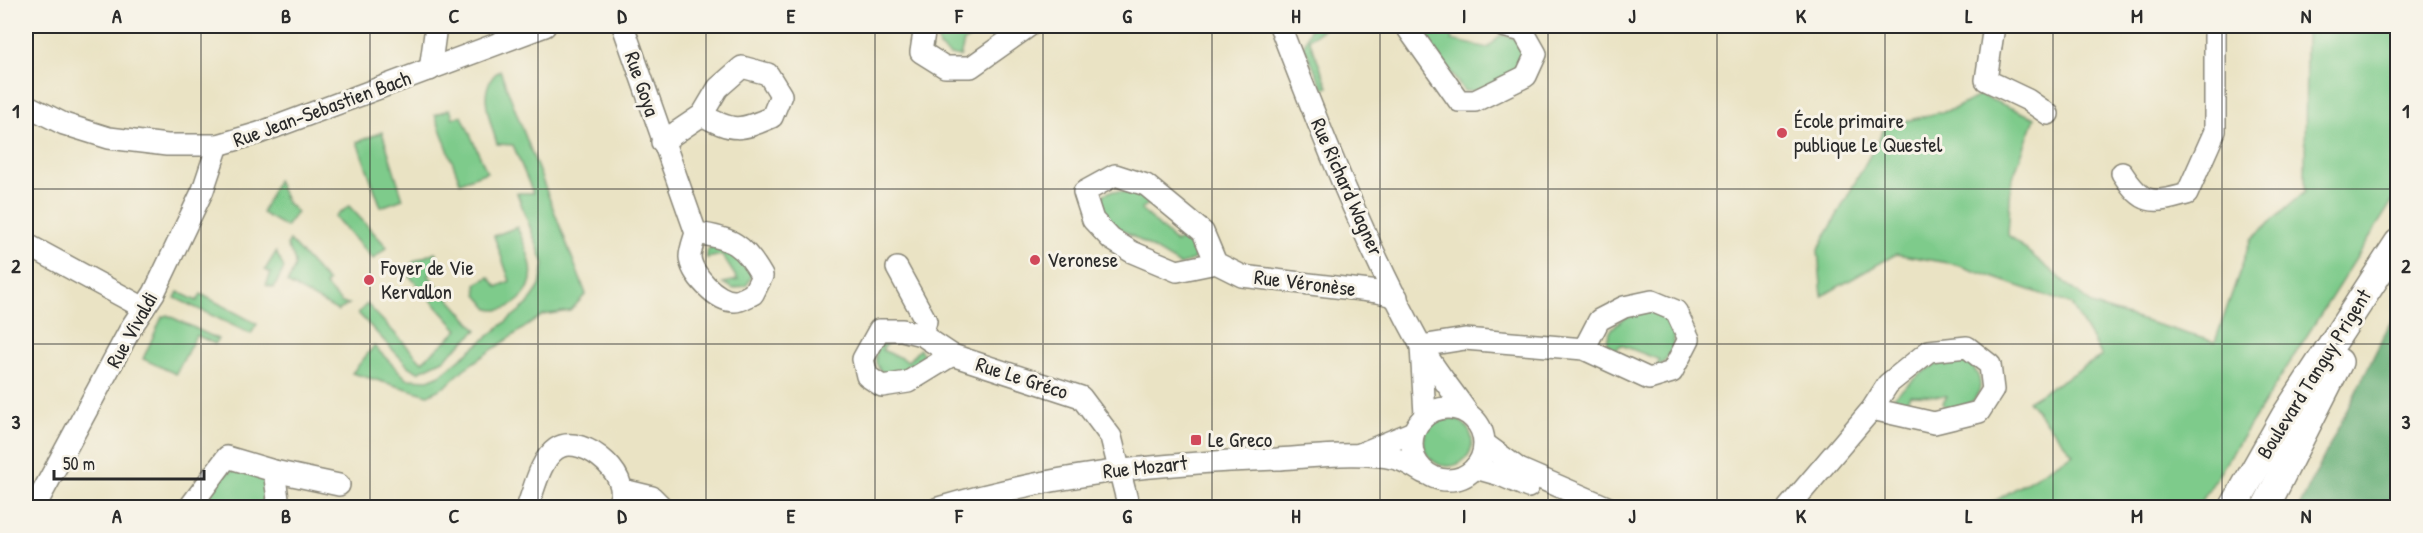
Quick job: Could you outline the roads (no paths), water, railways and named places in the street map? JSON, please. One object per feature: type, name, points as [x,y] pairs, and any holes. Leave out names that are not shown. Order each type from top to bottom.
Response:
[{"type":"main road","name":"Boulevard Tanguy Prigent","points":[[2234,507],[2285,416],[2397,243]]},
{"type":"main road","points":[[2265,507],[2397,251]]},
{"type":"street","points":[[430,70],[436,26]]},
{"type":"street","name":"Rue Jean-Sebastien Bach","points":[[26,105],[64,124],[109,138],[167,145],[218,145],[430,70],[545,26]]},
{"type":"street","name":"Rue Goya","points":[[623,26],[696,233]]},
{"type":"street","points":[[925,26],[921,51],[945,67],[971,67],[1029,26]]},
{"type":"street","name":"Rue Richard Wagner","points":[[1280,26],[1322,135],[1397,297],[1421,346],[1467,412]]},
{"type":"street","points":[[1406,26],[1459,101],[1474,101],[1526,76],[1536,54],[1523,31],[1503,26]]},
{"type":"street","points":[[1994,26],[1986,80],[2028,100],[2048,114]]},
{"type":"street","points":[[2122,173],[2136,194],[2158,202],[2187,194],[2215,131],[2215,26]]},
{"type":"street","name":"Rue Goya","points":[[662,142],[702,116]]},
{"type":"street","name":"Rue Vivaldi","points":[[34,507],[144,308],[203,190],[218,145]]},
{"type":"street","points":[[1115,175],[1146,185],[1203,232],[1216,263],[1178,271],[1132,252],[1111,240],[1093,220],[1084,192],[1115,175]]},
{"type":"street","points":[[26,243],[144,308]]},
{"type":"street","name":"Rue Véronèse","points":[[1216,263],[1242,276],[1378,292],[1397,297]]},
{"type":"street","points":[[897,268],[926,321],[922,336]]},
{"type":"street","points":[[1421,346],[1465,339],[1584,349],[1649,379],[1671,372],[1689,339],[1676,311],[1652,301],[1624,307],[1599,320],[1584,349]]},
{"type":"street","name":"Rue Le Gréco","points":[[952,355],[908,382],[882,386],[867,376],[863,359],[879,330],[902,330],[922,336],[952,355],[1081,397],[1111,437],[1129,507]]},
{"type":"street","name":"Rue Richard Wagner","points":[[1421,346],[1425,415]]},
{"type":"street","points":[[1788,507],[1872,409],[1888,384],[1929,351],[1967,347],[1990,365],[1993,390],[1979,412],[1934,423],[1872,409]]},
{"type":"street","points":[[1444,407],[1467,412],[1482,431],[1485,444],[1482,457],[1475,468],[1456,480],[1445,481],[1425,473],[1413,454],[1413,432],[1425,415],[1444,407]]},
{"type":"street","name":"Rue Mozart","points":[[1356,456],[1413,432]]},
{"type":"street","points":[[1485,444],[1519,469],[1609,507]]},
{"type":"street","points":[[527,507],[547,458],[557,448],[574,445],[589,448],[617,475],[618,499],[652,497],[663,507]]},
{"type":"street","name":"Rue Mozart","points":[[938,507],[1004,488],[1190,462],[1356,456],[1399,460],[1425,473]]},
{"type":"street","points":[[189,507],[227,457],[273,471],[339,485]]},
{"type":"street","points":[[1475,468],[1500,475],[1576,507]]},
{"type":"street","points":[[273,471],[278,500],[275,507]]},
{"type":"place","name":"École primaire publique Le Questel","points":[[1782,133]]},
{"type":"place","name":"Veronese","points":[[1035,260]]},
{"type":"place","name":"Foyer de Vie Kervallon","points":[[369,280]]},
{"type":"place","name":"Le Greco","points":[[1196,440]]}]
